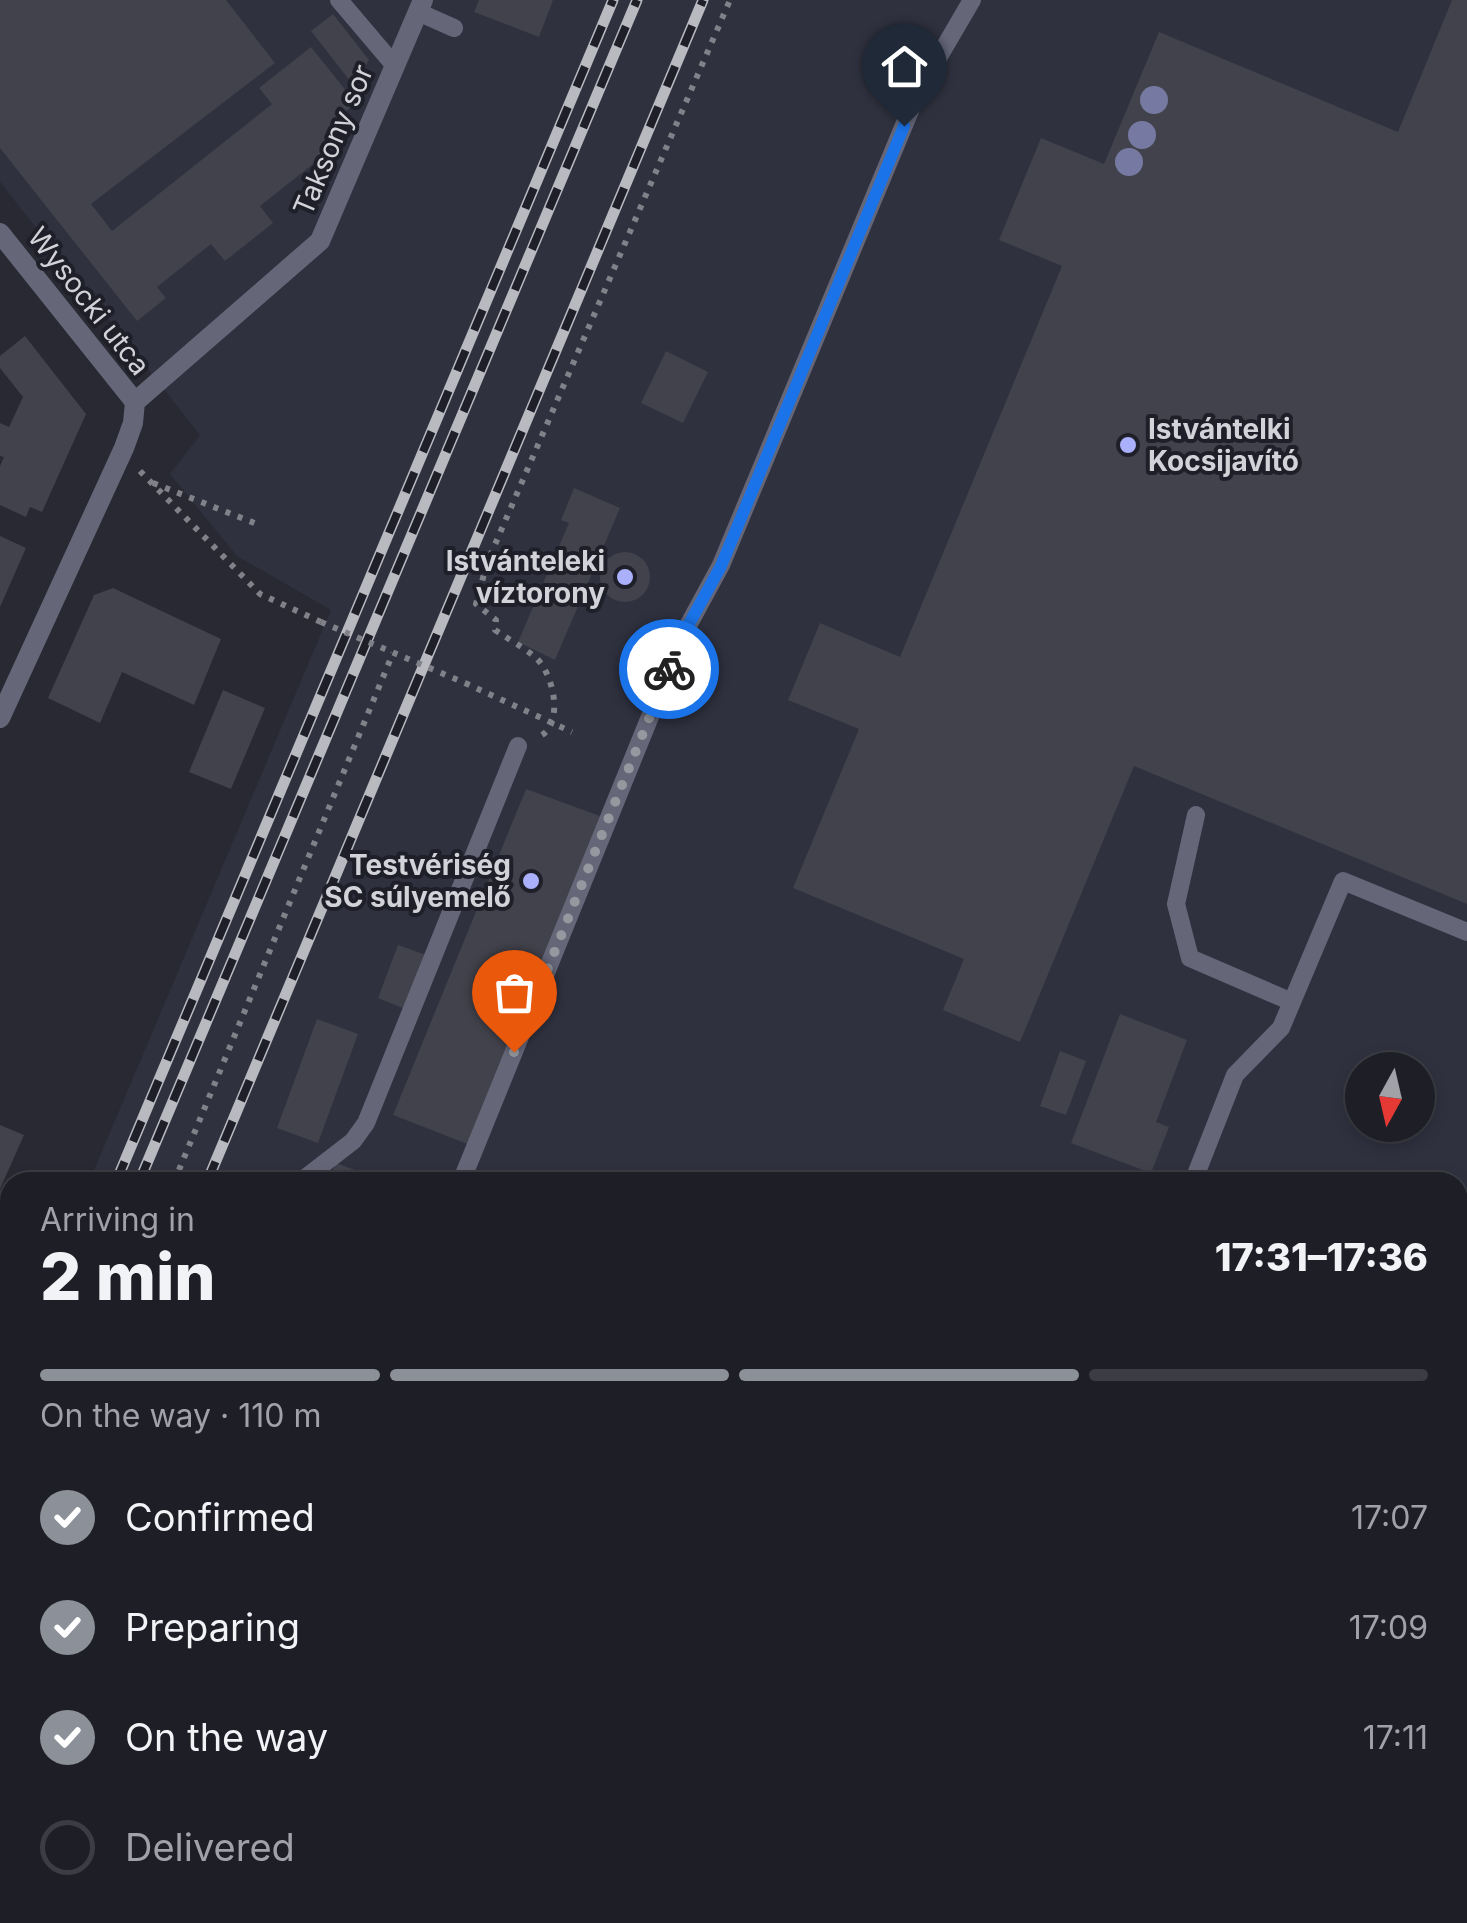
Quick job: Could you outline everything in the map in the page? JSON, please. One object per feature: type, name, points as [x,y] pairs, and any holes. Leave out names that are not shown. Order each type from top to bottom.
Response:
[{"type":"street","name":"Taksony sor","points":[[134,402],[320,241],[420,6]]},
{"type":"street","name":"Wysocki utca","points":[[0,233],[134,402]]},
{"type":"street","points":[[0,718],[124,448],[133,423],[134,402]]},
{"type":"lane","points":[[340,0],[395,66]]},
{"type":"lane","points":[[465,1172],[684,633],[721,566],[917,94],[972,0]]},
{"type":"lane","points":[[420,6],[454,28]]},
{"type":"lane","points":[[313,1172],[353,1140],[366,1123],[518,746]]},
{"type":"lane","points":[[1196,815],[1176,904],[1190,958],[1292,1002]]},
{"type":"lane","points":[[1196,1172],[1235,1075],[1281,1028],[1343,880],[1467,932]]},
{"type":"path","points":[[518,746],[544,734],[555,722],[555,707],[545,669],[537,658],[495,630],[496,620],[476,604],[487,563],[730,0]]},
{"type":"path","points":[[124,448],[148,481],[260,594],[572,732]]},
{"type":"path","points":[[148,481],[257,524]]},
{"type":"path","points":[[178,1172],[393,653]]},
{"type":"shaded area","points":[[0,0],[1467,0],[1467,1172],[93,1172],[331,610],[237,556],[170,474],[200,435],[0,182]]},
{"type":"building","points":[[0,0],[226,0],[275,63],[91,204],[112,231],[272,104],[259,88],[311,47],[356,103],[337,118],[351,134],[260,206],[273,223],[225,261],[211,244],[157,287],[166,298],[137,321],[0,148]]},
{"type":"building","points":[[479,0],[553,0],[539,37],[474,12]]},
{"type":"building","name":"Istvántelki Kocsijavító","points":[[1452,0],[1467,0],[1467,904],[1134,766],[1020,1042],[943,1010],[964,959],[793,888],[859,729],[788,700],[820,623],[900,657],[1062,266],[999,240],[1041,138],[1104,164],[1159,32],[1398,132]]},
{"type":"building","points":[[333,14],[369,60],[354,86],[311,31]]},
{"type":"building","points":[[25,336],[86,414],[42,512],[30,507],[26,517],[0,505],[0,466],[4,457],[0,456],[0,423],[9,427],[23,397],[0,368],[0,356]]},
{"type":"building","points":[[666,351],[708,372],[683,423],[641,403]]},
{"type":"building","points":[[574,488],[620,508],[555,660],[518,642],[569,523],[561,520]]},
{"type":"building","points":[[0,536],[26,548],[0,607]]},
{"type":"building","name":"Istvánteleki víztorony","points":[[625,552],[643,559],[650,577],[643,595],[625,602],[607,595],[600,577],[607,559]]},
{"type":"building","points":[[113,588],[221,639],[194,705],[122,672],[100,723],[48,698],[94,595]]},
{"type":"building","points":[[223,690],[265,708],[231,789],[189,772]]},
{"type":"building","points":[[526,789],[600,816],[470,1145],[393,1115]]},
{"type":"building","points":[[398,945],[426,955],[405,1009],[378,998]]},
{"type":"building","points":[[1120,1014],[1187,1040],[1156,1122],[1169,1127],[1151,1172],[1071,1143]]},
{"type":"building","points":[[317,1019],[358,1034],[318,1143],[277,1128]]},
{"type":"building","points":[[1060,1051],[1086,1061],[1066,1115],[1040,1106]]},
{"type":"building","points":[[0,1125],[24,1135],[8,1172],[0,1172]]},
{"type":"building","points":[[336,1163],[361,1172],[332,1172]]},
{"type":"railway","points":[[120,1172],[613,0]]},
{"type":"railway","points":[[143,1172],[637,0]]},
{"type":"railway","points":[[211,1172],[703,0]]},
{"type":"way so far","points":[[514,1052],[669,669]]},
{"type":"place","name":"Istvántelki Kocsijavító","points":[[1128,445]]},
{"type":"place","name":"Istvánteleki víztorony","points":[[625,577]]},
{"type":"place","name":"Testvériség SC súlyemelő","points":[[531,881]]},
{"type":"route","points":[[669,669],[721,566],[904,126]]}]
